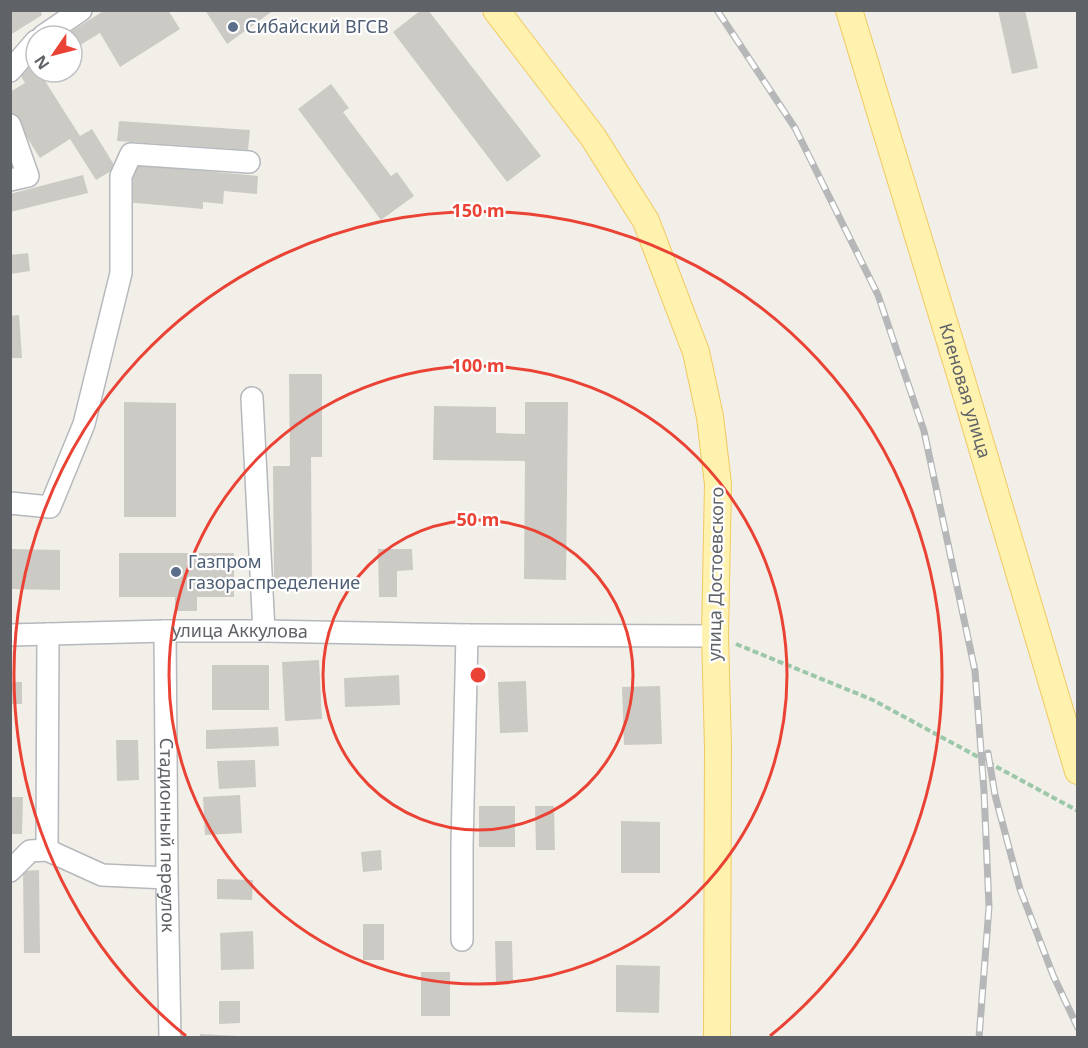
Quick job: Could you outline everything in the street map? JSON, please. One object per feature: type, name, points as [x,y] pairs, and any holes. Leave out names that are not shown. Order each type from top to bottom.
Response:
[{"type":"main road","name":"улица Достоевского","points":[[496,10],[593,137],[646,221],[696,352],[710,417],[718,484],[715,636],[718,747],[717,1038]]},
{"type":"main road","name":"Кленовая улица","points":[[849,10],[1077,771]]},
{"type":"street","points":[[61,24],[81,10]]},
{"type":"street","points":[[10,71],[24,54]]},
{"type":"street","points":[[10,125],[28,176],[10,180]]},
{"type":"street","points":[[10,503],[50,507],[84,424],[122,273],[121,176],[131,154],[249,162]]},
{"type":"street","points":[[252,398],[264,631]]},
{"type":"street","name":"Стадионный переулок","points":[[165,631],[170,1038]]},
{"type":"street","name":"улица Аккулова","points":[[10,635],[264,631],[715,636]]},
{"type":"street","points":[[47,850],[48,634]]},
{"type":"street","points":[[462,940],[467,635]]},
{"type":"street","points":[[10,871],[30,851],[47,850],[102,875],[167,878]]},
{"type":"path","points":[[715,636],[873,700],[1077,811]]},
{"type":"building","points":[[10,10],[40,10],[42,15],[24,24],[10,35]]},
{"type":"building","points":[[105,10],[168,10],[180,29],[120,67],[100,33],[84,43],[83,24]]},
{"type":"building","name":"Сибайский ВГСВ","points":[[205,10],[274,10],[227,44]]},
{"type":"building","points":[[421,10],[428,10],[541,156],[507,182],[393,32]]},
{"type":"building","points":[[998,10],[1025,10],[1038,68],[1012,74]]},
{"type":"building","points":[[24,60],[24,81],[15,66]]},
{"type":"building","points":[[24,84],[47,84],[80,136],[92,129],[116,168],[96,180],[70,139],[40,158],[10,111],[10,92]]},
{"type":"building","points":[[331,84],[349,108],[343,112],[391,176],[397,172],[414,196],[381,220],[298,109]]},
{"type":"building","points":[[119,121],[250,130],[248,150],[117,141]]},
{"type":"building","points":[[129,164],[258,176],[257,194],[224,191],[223,204],[203,202],[203,209],[125,202]]},
{"type":"building","points":[[83,175],[88,193],[10,212],[10,194]]},
{"type":"building","points":[[28,253],[30,271],[10,274],[10,255]]},
{"type":"building","points":[[19,315],[22,358],[10,358],[10,316]]},
{"type":"building","points":[[289,374],[322,374],[322,457],[311,457],[312,588],[274,588],[273,466],[290,466]]},
{"type":"building","points":[[124,402],[176,403],[176,517],[124,517]]},
{"type":"building","points":[[525,402],[568,402],[566,580],[524,579],[525,461],[433,460],[434,406],[496,407],[496,433],[525,434]]},
{"type":"building","points":[[10,549],[60,550],[60,590],[10,589]]},
{"type":"building","points":[[378,549],[412,549],[413,570],[397,571],[397,597],[379,597]]},
{"type":"building","name":"Газпром газораспределение","points":[[119,553],[234,553],[234,597],[197,597],[197,611],[175,611],[175,597],[119,597]]},
{"type":"building","points":[[319,660],[322,719],[285,721],[282,662]]},
{"type":"building","points":[[212,665],[269,665],[269,710],[212,710]]},
{"type":"building","points":[[399,675],[400,705],[345,707],[344,678]]},
{"type":"building","points":[[526,681],[528,732],[500,733],[498,682]]},
{"type":"building","points":[[10,682],[22,682],[22,704],[10,704]]},
{"type":"building","points":[[660,686],[662,744],[624,745],[622,687]]},
{"type":"building","points":[[278,727],[279,746],[206,749],[206,730]]},
{"type":"building","points":[[116,740],[138,740],[139,780],[117,781]]},
{"type":"building","points":[[255,760],[256,787],[219,789],[217,761]]},
{"type":"building","points":[[240,795],[242,833],[205,835],[203,797]]},
{"type":"building","points":[[10,797],[23,797],[22,834],[10,834]]},
{"type":"building","points":[[479,806],[515,806],[515,847],[479,847]]},
{"type":"building","points":[[535,806],[554,806],[555,850],[536,850]]},
{"type":"building","points":[[621,821],[660,822],[660,873],[621,873]]},
{"type":"building","points":[[381,850],[382,870],[363,872],[361,852]]},
{"type":"building","points":[[39,870],[40,953],[24,953],[23,871]]},
{"type":"building","points":[[217,879],[253,880],[252,900],[217,899]]},
{"type":"building","points":[[363,924],[384,924],[384,960],[363,960]]},
{"type":"building","points":[[253,931],[254,969],[221,970],[220,933]]},
{"type":"building","points":[[495,941],[512,941],[513,981],[496,982]]},
{"type":"building","points":[[616,965],[660,966],[659,1013],[616,1012]]},
{"type":"building","points":[[421,972],[450,972],[450,1016],[421,1016]]},
{"type":"building","points":[[219,1001],[240,1001],[240,1023],[219,1024]]},
{"type":"building","points":[[200,1034],[238,1036],[238,1038],[200,1038]]},
{"type":"railway","points":[[717,10],[795,128],[878,295],[924,431],[975,671],[984,791],[989,907],[979,1038]]},
{"type":"railway","points":[[988,753],[995,795],[1020,889],[1053,975],[1078,1028]]},
{"type":"place","name":"Сибайский ВГСВ","points":[[233,27]]},
{"type":"place","name":"Газпром газораспределение","points":[[176,572]]}]
